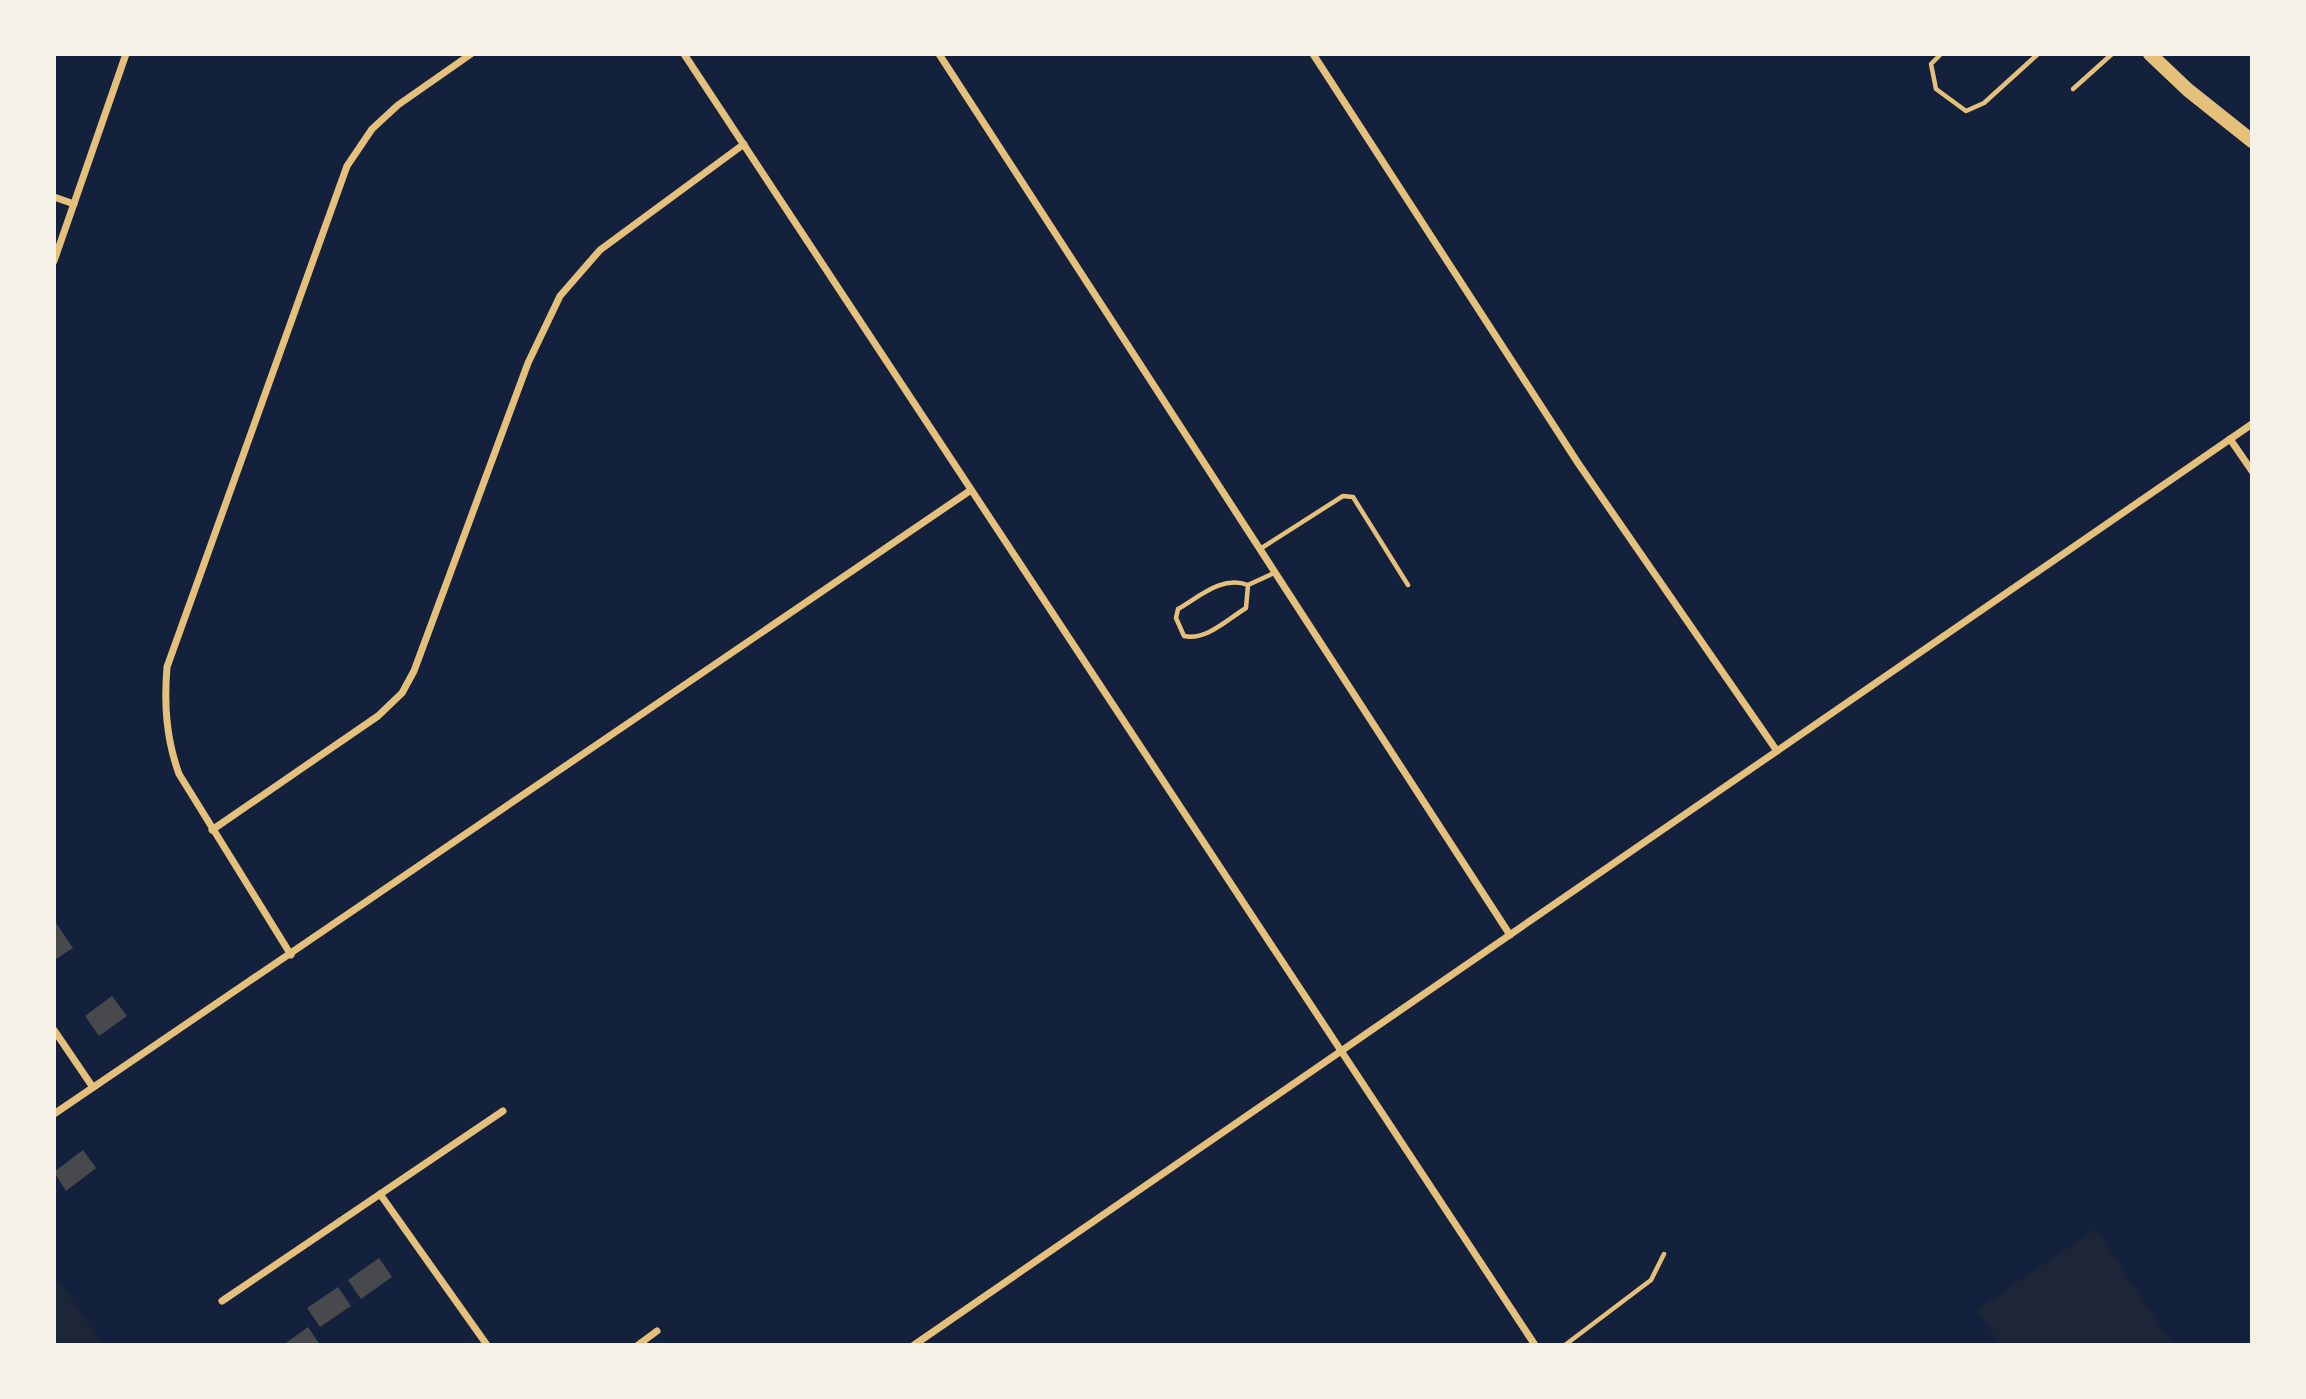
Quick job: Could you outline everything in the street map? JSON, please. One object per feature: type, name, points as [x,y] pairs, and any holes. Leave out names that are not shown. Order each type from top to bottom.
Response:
[{"type":"main road","points":[[2150,54],[2188,90],[2252,141]]},
{"type":"street","points":[[54,261],[126,54]]},
{"type":"street","points":[[291,955],[212,830],[175,763],[165,699],[167,667],[347,166],[372,129],[398,105],[471,54]]},
{"type":"street","points":[[684,54],[1535,1345]]},
{"type":"street","points":[[939,54],[1510,936]]},
{"type":"street","points":[[1313,54],[1578,463],[1777,751]]},
{"type":"street","points":[[212,830],[378,716],[402,693],[414,671],[528,363],[560,296],[600,250],[744,144]]},
{"type":"street","points":[[54,197],[74,204]]},
{"type":"street","points":[[914,1345],[2252,424]]},
{"type":"street","points":[[2230,439],[2252,471]]},
{"type":"street","points":[[54,1114],[971,490]]},
{"type":"street","points":[[54,1030],[92,1086]]},
{"type":"street","points":[[222,1301],[503,1111]]},
{"type":"street","points":[[380,1194],[487,1345]]},
{"type":"street","points":[[638,1345],[657,1331]]},
{"type":"lane","points":[[1941,54],[1931,64],[1936,89],[1966,111],[1984,103],[2039,54]]},
{"type":"lane","points":[[2073,89],[2112,54]]},
{"type":"lane","points":[[1260,549],[1343,496],[1353,497],[1408,585]]},
{"type":"lane","points":[[1248,585],[1246,608],[1204,635],[1195,639],[1184,636],[1176,618],[1178,610],[1221,583],[1236,580],[1248,585],[1275,573]]},
{"type":"lane","points":[[1565,1345],[1651,1280],[1664,1254]]},
{"type":"shaded area","points":[[2096,1229],[2173,1345],[2000,1345],[1977,1310]]},
{"type":"shaded area","points":[[54,1274],[103,1345],[54,1345]]},
{"type":"building","points":[[54,920],[73,948],[56,959],[54,956]]},
{"type":"building","points":[[112,996],[127,1016],[99,1036],[85,1016]]},
{"type":"building","points":[[83,1150],[96,1168],[66,1191],[54,1172]]},
{"type":"building","points":[[379,1258],[392,1277],[361,1299],[348,1280]]},
{"type":"building","points":[[338,1287],[351,1306],[320,1327],[307,1308]]},
{"type":"building","points":[[308,1327],[320,1345],[283,1345]]}]
